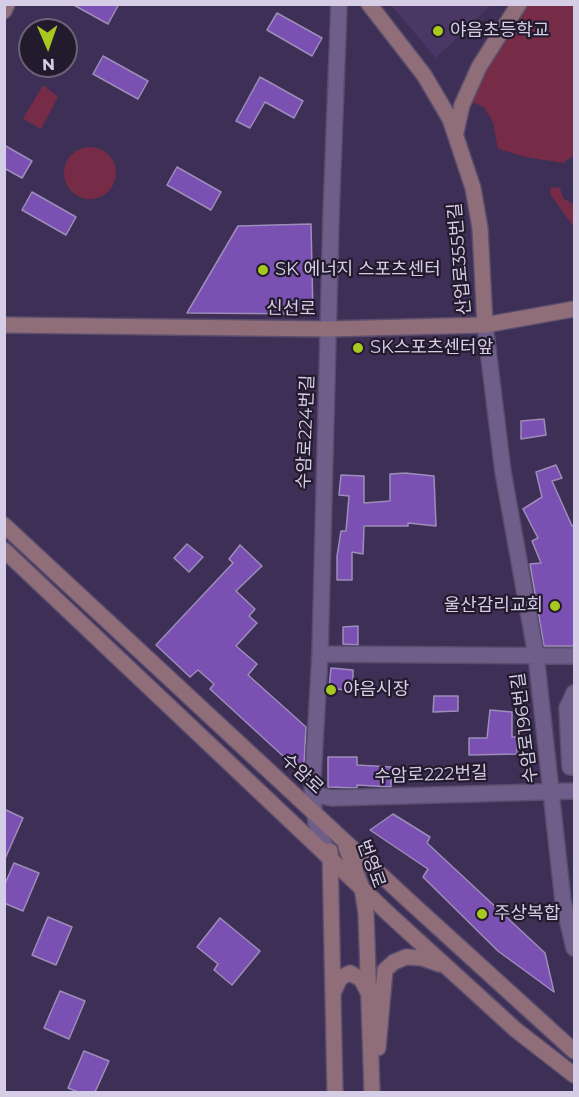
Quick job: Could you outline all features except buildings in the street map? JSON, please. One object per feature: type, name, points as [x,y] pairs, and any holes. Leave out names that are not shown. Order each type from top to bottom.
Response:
[{"type":"main road","name":"산업로355번길","points":[[369,4],[424,75],[450,119],[456,134],[473,188],[480,228],[485,325]]},
{"type":"main road","points":[[456,134],[462,105],[479,67],[519,4]]},
{"type":"main road","name":"신선로","points":[[4,325],[328,329],[485,325],[574,309]]},
{"type":"main road","name":"수암로","points":[[4,525],[574,1051]]},
{"type":"main road","points":[[4,550],[450,970],[516,1030],[574,1076]]},
{"type":"main road","name":"번영로","points":[[335,1092],[329,857],[333,843],[340,836],[355,866],[362,888],[369,994],[372,1092]]},
{"type":"main road","points":[[372,1092],[385,970],[399,959],[414,957],[431,960],[450,970]]},
{"type":"main road","points":[[332,995],[340,978],[350,973],[361,979],[369,994]]},
{"type":"street","name":"수암로224번길","points":[[329,857],[314,812],[312,794],[320,654],[339,4]]},
{"type":"street","name":"수암로196번길","points":[[485,325],[502,472],[536,655],[563,901],[574,948]]},
{"type":"street","points":[[320,654],[574,656]]},
{"type":"street","points":[[574,693],[567,708],[570,767],[574,767]]},
{"type":"street","name":"수암로222번길","points":[[312,794],[332,798],[574,791]]},
{"type":"shaded area","name":"야음초등학교","points":[[391,5],[491,5],[436,58]]},
{"type":"shaded area","points":[[524,5],[574,5],[574,155],[563,163],[526,157],[498,149],[493,122],[484,107],[466,100]]},
{"type":"shaded area","points":[[43,85],[58,97],[41,129],[23,119]]},
{"type":"shaded area","points":[[85,147],[95,147],[109,154],[116,173],[109,192],[95,199],[85,199],[75,195],[68,188],[64,178],[64,168],[68,158],[75,151]]},
{"type":"shaded area","points":[[551,187],[560,188],[563,198],[574,205],[574,227],[550,194]]},
{"type":"place","name":"야음초등학교","points":[[438,31]]},
{"type":"place","name":"SK 에너지 스포츠센터","points":[[263,270]]},
{"type":"place","name":"SK스포츠센터앞","points":[[358,348]]},
{"type":"place","name":"울산감리교회","points":[[555,606]]},
{"type":"place","name":"야음시장","points":[[331,690]]},
{"type":"place","name":"주상복합","points":[[482,914]]}]
